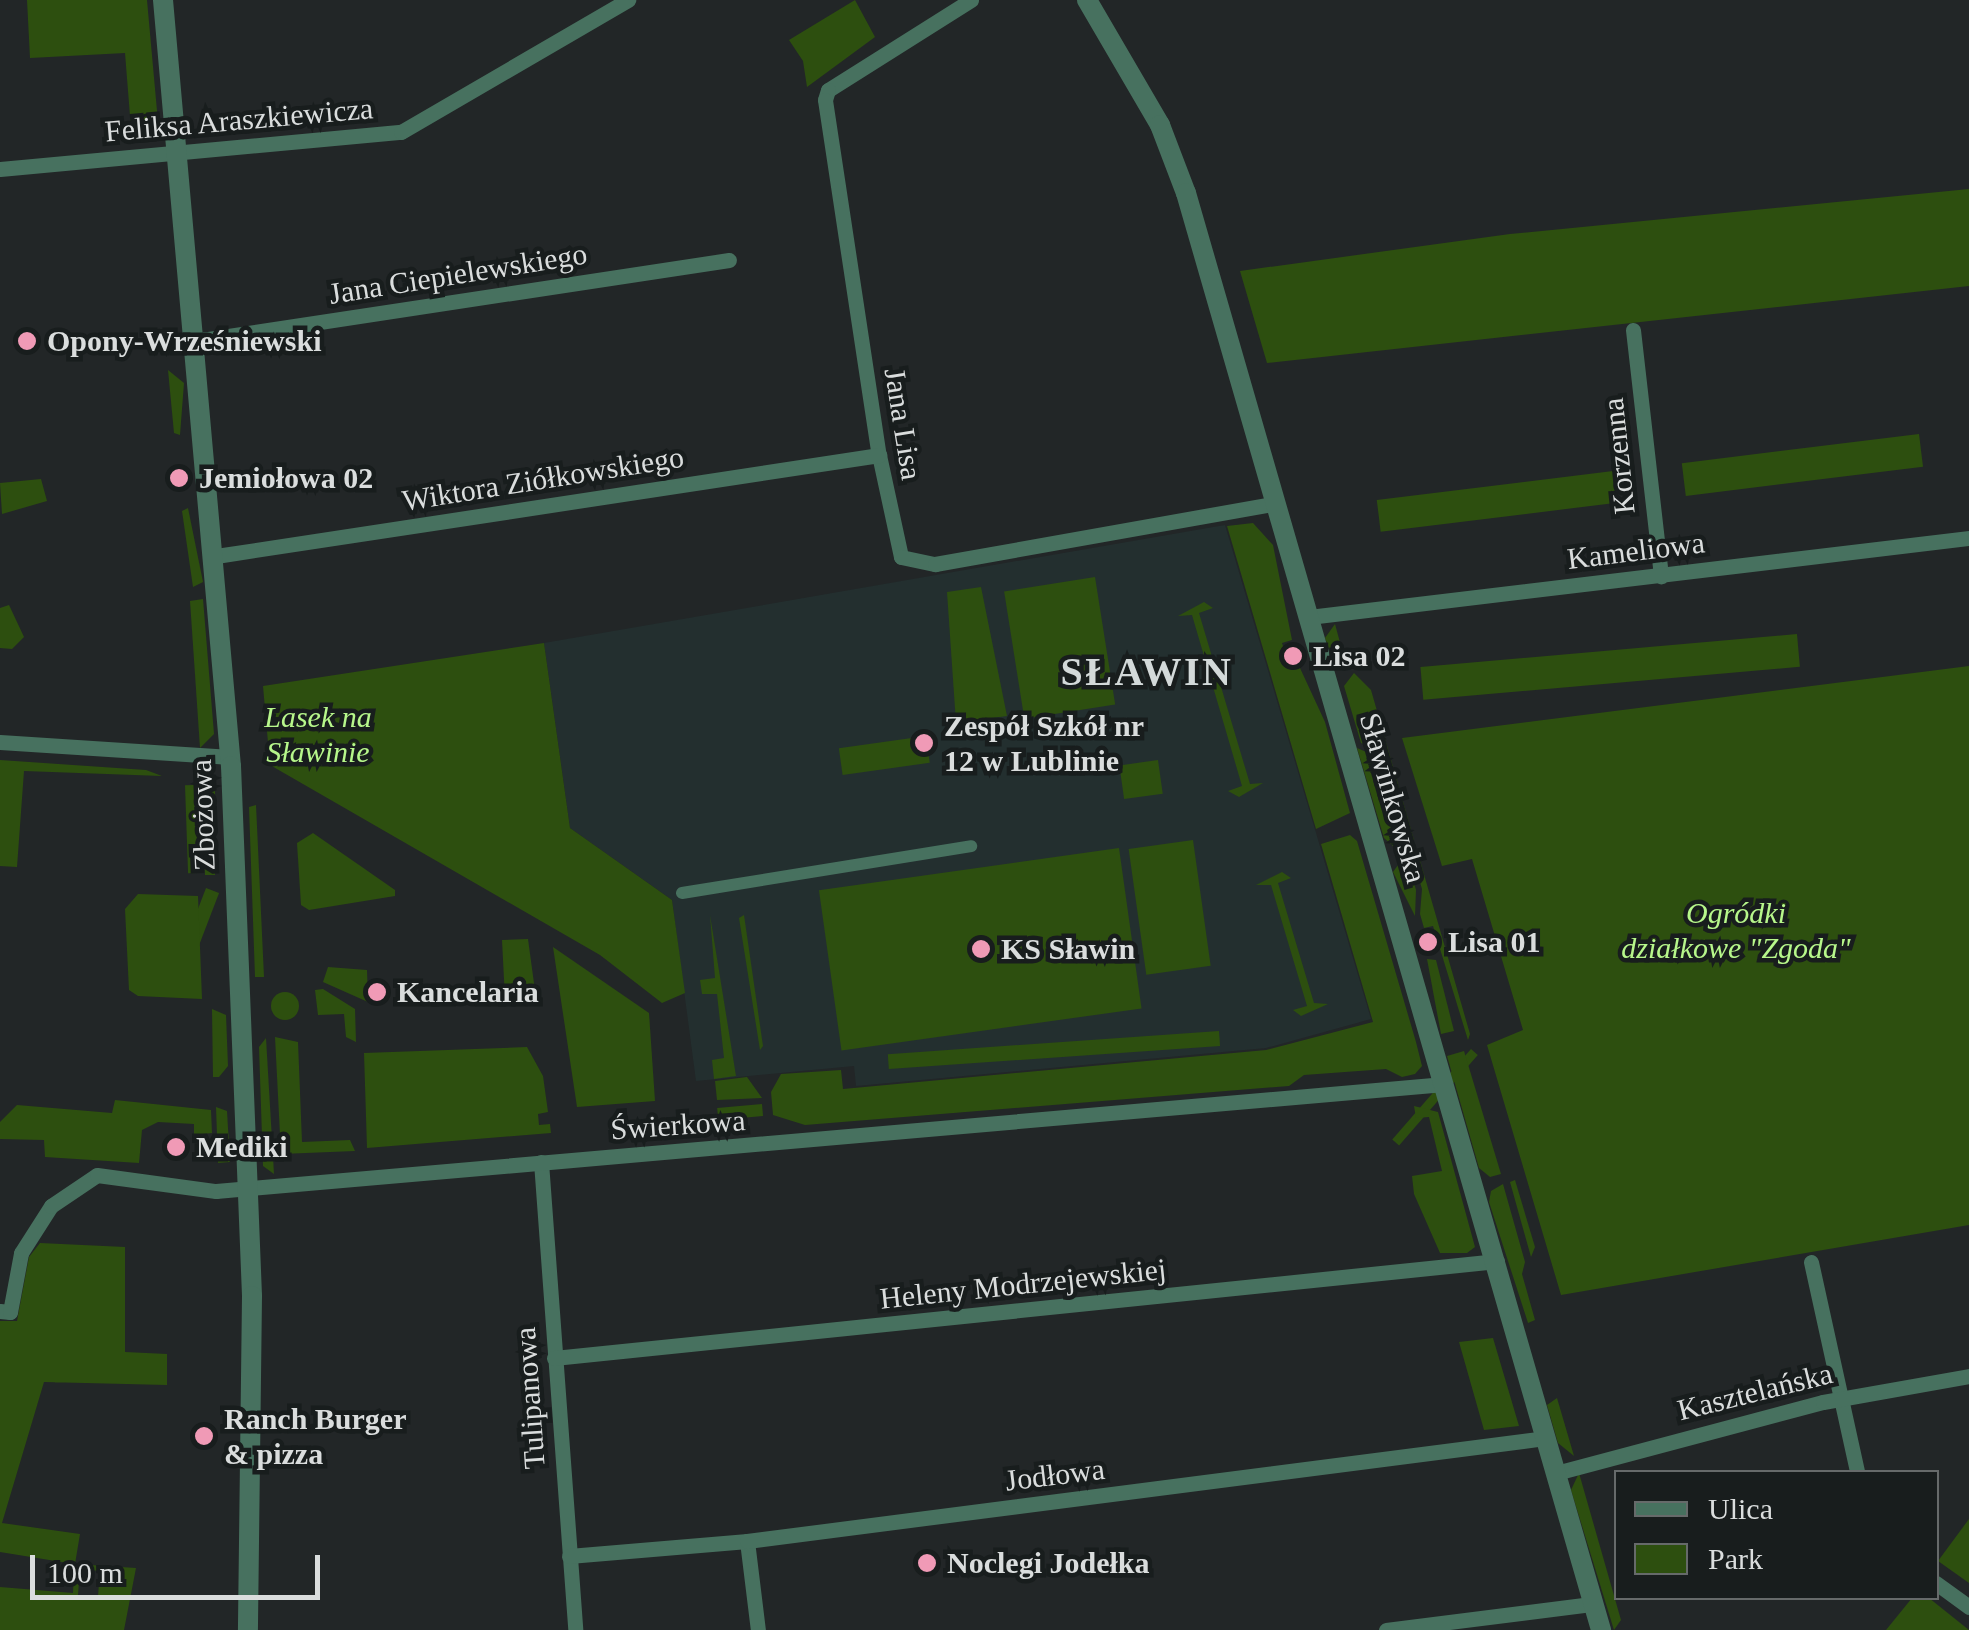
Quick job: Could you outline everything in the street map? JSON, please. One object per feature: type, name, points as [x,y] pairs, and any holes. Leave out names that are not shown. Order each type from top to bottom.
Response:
[{"type":"street","name":"Zbożowa","points":[[163,0],[216,556],[230,756],[248,1188],[248,1630]]},
{"type":"street","name":"Feliksa Araszkiewicza","points":[[0,168],[401,132],[628,0]]},
{"type":"street","name":"Jana Lisa","points":[[971,0],[828,90],[825,100],[879,455],[901,557],[916,564],[1276,503]]},
{"type":"street","name":"Sławinkowska","points":[[1087,0],[1150,105],[1180,172],[1601,1630]]},
{"type":"street","name":"Jana Ciepielewskiego","points":[[195,341],[729,260]]},
{"type":"street","name":"Korzenna","points":[[1633,330],[1661,576]]},
{"type":"street","name":"Wiktora Ziółkowskiego","points":[[216,556],[879,455]]},
{"type":"street","name":"Kameliowa","points":[[1309,617],[1969,538]]},
{"type":"street","points":[[0,742],[230,756]]},
{"type":"street","points":[[682,893],[971,846]]},
{"type":"street","name":"Świerkowa","points":[[0,1311],[10,1312],[29,1239],[51,1206],[84,1179],[113,1175],[216,1191],[1444,1084]]},
{"type":"street","name":"Tulipanowa","points":[[541,1162],[575,1630]]},
{"type":"street","name":"Heleny Modrzejewskiej","points":[[554,1358],[1497,1261]]},
{"type":"street","points":[[1810,1262],[1856,1470]]},
{"type":"street","name":"Kasztelańska","points":[[1556,1473],[1838,1399],[1969,1376]]},
{"type":"street","name":"Jodłowa","points":[[569,1556],[747,1541],[1546,1438]]},
{"type":"street","points":[[747,1541],[758,1630]]},
{"type":"street","points":[[1939,1585],[1969,1608]]},
{"type":"street","points":[[1386,1630],[1594,1604]]},
{"type":"shaded area","name":"Zespół Szkół nr 12 w Lublinie","points":[[1225,525],[1371,1019],[1266,1048],[856,1086],[854,1066],[696,1081],[672,900],[570,828],[544,643]]},
{"type":"green space","points":[[27,0],[147,0],[159,133],[154,139],[132,141],[125,53],[30,58]]},
{"type":"green space","points":[[855,0],[875,37],[807,87],[803,61],[789,40]]},
{"type":"green space","points":[[1969,189],[1969,286],[1267,363],[1240,271],[1510,234]]},
{"type":"green space","points":[[168,370],[184,383],[180,435],[174,433]]},
{"type":"green space","points":[[1919,434],[1923,467],[1686,496],[1682,463]]},
{"type":"green space","points":[[1613,471],[1617,503],[1381,532],[1377,500]]},
{"type":"green space","points":[[41,479],[47,501],[2,514],[0,483]]},
{"type":"green space","points":[[188,508],[203,582],[193,587],[182,511]]},
{"type":"green space","points":[[1253,523],[1273,545],[1292,640],[1282,643],[1291,670],[1300,668],[1325,722],[1350,813],[1316,829],[1227,526]]},
{"type":"green space","points":[[1095,577],[1115,704],[1024,719],[1004,591]]},
{"type":"green space","points":[[981,587],[1007,716],[956,723],[947,592]]},
{"type":"green space","points":[[203,599],[214,734],[200,748],[190,601]]},
{"type":"green space","points":[[1204,602],[1213,608],[1199,613],[1250,784],[1263,783],[1239,797],[1228,791],[1242,786],[1192,615],[1178,616]]},
{"type":"green space","points":[[9,605],[24,637],[12,649],[0,648],[0,608]]},
{"type":"green space","points":[[1335,624],[1345,661],[1337,669],[1325,638]]},
{"type":"green space","points":[[1797,634],[1800,667],[1423,700],[1420,667]]},
{"type":"green space","name":"Lasek na Sławinie","points":[[544,643],[570,828],[672,900],[685,993],[662,1003],[600,955],[270,765],[263,686]]},
{"type":"green space","name":"Ogródki działkowe \"Zgoda\"","points":[[1969,666],[1969,1225],[1561,1295],[1487,1045],[1523,1030],[1472,859],[1442,866],[1402,738]]},
{"type":"green space","points":[[1354,673],[1371,690],[1414,840],[1408,841],[1382,753],[1361,743],[1344,686]]},
{"type":"green space","points":[[926,736],[930,763],[843,775],[839,748]]},
{"type":"green space","points":[[1357,748],[1378,757],[1403,843],[1393,846],[1384,838]]},
{"type":"green space","points":[[0,760],[146,770],[162,776],[24,771],[17,867],[0,866]]},
{"type":"green space","points":[[1158,760],[1163,794],[1124,799],[1119,765]]},
{"type":"green space","points":[[201,767],[215,778],[215,875],[205,875]]},
{"type":"green space","points":[[185,785],[195,785],[198,873],[188,873]]},
{"type":"green space","points":[[256,805],[264,977],[255,977],[249,807]]},
{"type":"green space","points":[[313,833],[395,890],[395,896],[309,910],[301,905],[297,843]]},
{"type":"green space","points":[[1350,835],[1357,841],[1416,1042],[1422,1066],[1415,1074],[1402,1077],[1386,1069],[1304,1075],[1289,1086],[805,1125],[773,1115],[771,1092],[781,1074],[841,1070],[843,1089],[1266,1050],[1373,1022],[1321,844]]},
{"type":"green space","points":[[1193,840],[1211,966],[1146,975],[1129,849]]},
{"type":"green space","name":"KS Sławin","points":[[1119,848],[1142,1008],[841,1051],[819,890]]},
{"type":"green space","points":[[1417,850],[1470,1034],[1468,1040],[1433,926],[1424,928],[1420,914],[1422,889],[1411,852]]},
{"type":"green space","points":[[1406,854],[1416,890],[1415,916],[1393,872]]},
{"type":"green space","points":[[1282,872],[1291,878],[1278,883],[1314,1003],[1328,1004],[1301,1016],[1293,1010],[1307,1006],[1271,885],[1256,885]]},
{"type":"green space","points":[[206,888],[219,893],[188,975],[174,970]]},
{"type":"green space","points":[[138,894],[198,896],[202,999],[138,996],[129,990],[125,909]]},
{"type":"green space","points":[[710,915],[736,1076],[714,1079],[712,1060],[724,1058],[717,994],[702,994],[700,980],[715,978]]},
{"type":"green space","points":[[744,915],[763,1046],[760,1050],[739,918]]},
{"type":"green space","points":[[528,939],[536,998],[505,999],[502,940]]},
{"type":"green space","points":[[553,947],[649,1013],[655,1101],[577,1107]]},
{"type":"green space","points":[[1427,959],[1436,960],[1454,1031],[1441,1034]]},
{"type":"green space","points":[[328,967],[367,970],[368,1002],[323,982]]},
{"type":"green space","points":[[323,989],[355,1009],[356,1042],[346,1037],[344,1014],[318,1015],[315,990]]},
{"type":"green space","points":[[285,992],[295,996],[299,1006],[295,1016],[285,1020],[275,1016],[271,1006],[275,996]]},
{"type":"green space","points":[[212,1009],[226,1015],[228,1066],[219,1077],[213,1077]]},
{"type":"green space","points":[[1219,1031],[1220,1046],[889,1069],[888,1054]]},
{"type":"green space","points":[[275,1037],[298,1042],[302,1142],[350,1140],[355,1151],[281,1154]]},
{"type":"green space","points":[[266,1038],[274,1174],[263,1166],[259,1047]]},
{"type":"green space","points":[[527,1047],[543,1076],[548,1112],[538,1114],[539,1125],[550,1124],[551,1133],[367,1148],[364,1053]]},
{"type":"green space","points":[[1471,1049],[1478,1055],[1399,1145],[1392,1140]]},
{"type":"green space","points":[[1464,1051],[1501,1174],[1490,1177],[1479,1168],[1447,1056]]},
{"type":"green space","points":[[747,1077],[762,1098],[717,1100],[715,1081]]},
{"type":"green space","points":[[115,1100],[211,1110],[212,1133],[194,1135],[194,1124],[158,1122],[142,1130],[139,1163],[45,1157],[44,1140],[0,1139],[0,1122],[17,1105],[112,1113]]},
{"type":"green space","points":[[762,1104],[763,1116],[718,1120],[717,1108]]},
{"type":"green space","points":[[1414,1106],[1438,1112],[1475,1247],[1467,1253],[1440,1253],[1414,1194],[1412,1176],[1442,1171],[1429,1117],[1416,1118]]},
{"type":"green space","points":[[216,1107],[227,1111],[230,1162],[218,1163]]},
{"type":"green space","points":[[1515,1180],[1535,1247],[1531,1257],[1510,1182]]},
{"type":"green space","points":[[1503,1184],[1525,1262],[1522,1274],[1535,1320],[1528,1323],[1489,1202],[1491,1191]]},
{"type":"green space","points":[[40,1243],[125,1247],[125,1352],[167,1354],[167,1385],[44,1382],[2,1523],[80,1534],[75,1564],[136,1568],[124,1630],[0,1630],[0,1587],[73,1593],[74,1564],[0,1552],[0,1321],[17,1321],[29,1257]],"holes":[[[80,1569],[100,1571],[98,1596],[78,1595]]]},
{"type":"green space","points":[[1493,1338],[1519,1426],[1484,1430],[1459,1342]]},
{"type":"green space","points":[[1557,1398],[1574,1456],[1558,1443],[1547,1405]]},
{"type":"green space","points":[[1579,1473],[1621,1620],[1614,1630],[1571,1490]]},
{"type":"green space","points":[[1969,1519],[1969,1583],[1939,1560]]},
{"type":"green space","points":[[1910,1600],[1932,1600],[1969,1630],[1886,1630]]},
{"type":"place","name":"Opony-Wrześniewski","points":[[27,341]]},
{"type":"place","name":"Jemiołowa 02","points":[[179,478]]},
{"type":"place","name":"Lisa 02","points":[[1293,656]]},
{"type":"place","name":"Zespół Szkół nr 12 w Lublinie","points":[[924,743]]},
{"type":"place","name":"Lisa 01","points":[[1428,942]]},
{"type":"place","name":"KS Sławin","points":[[981,949]]},
{"type":"place","name":"Kancelaria","points":[[377,992]]},
{"type":"place","name":"Mediki","points":[[176,1147]]},
{"type":"place","name":"Ranch Burger & pizza","points":[[204,1436]]},
{"type":"place","name":"Noclegi Jodełka","points":[[927,1563]]},
{"type":"district","name":"SŁAWIN","points":[[1147,672]]}]
